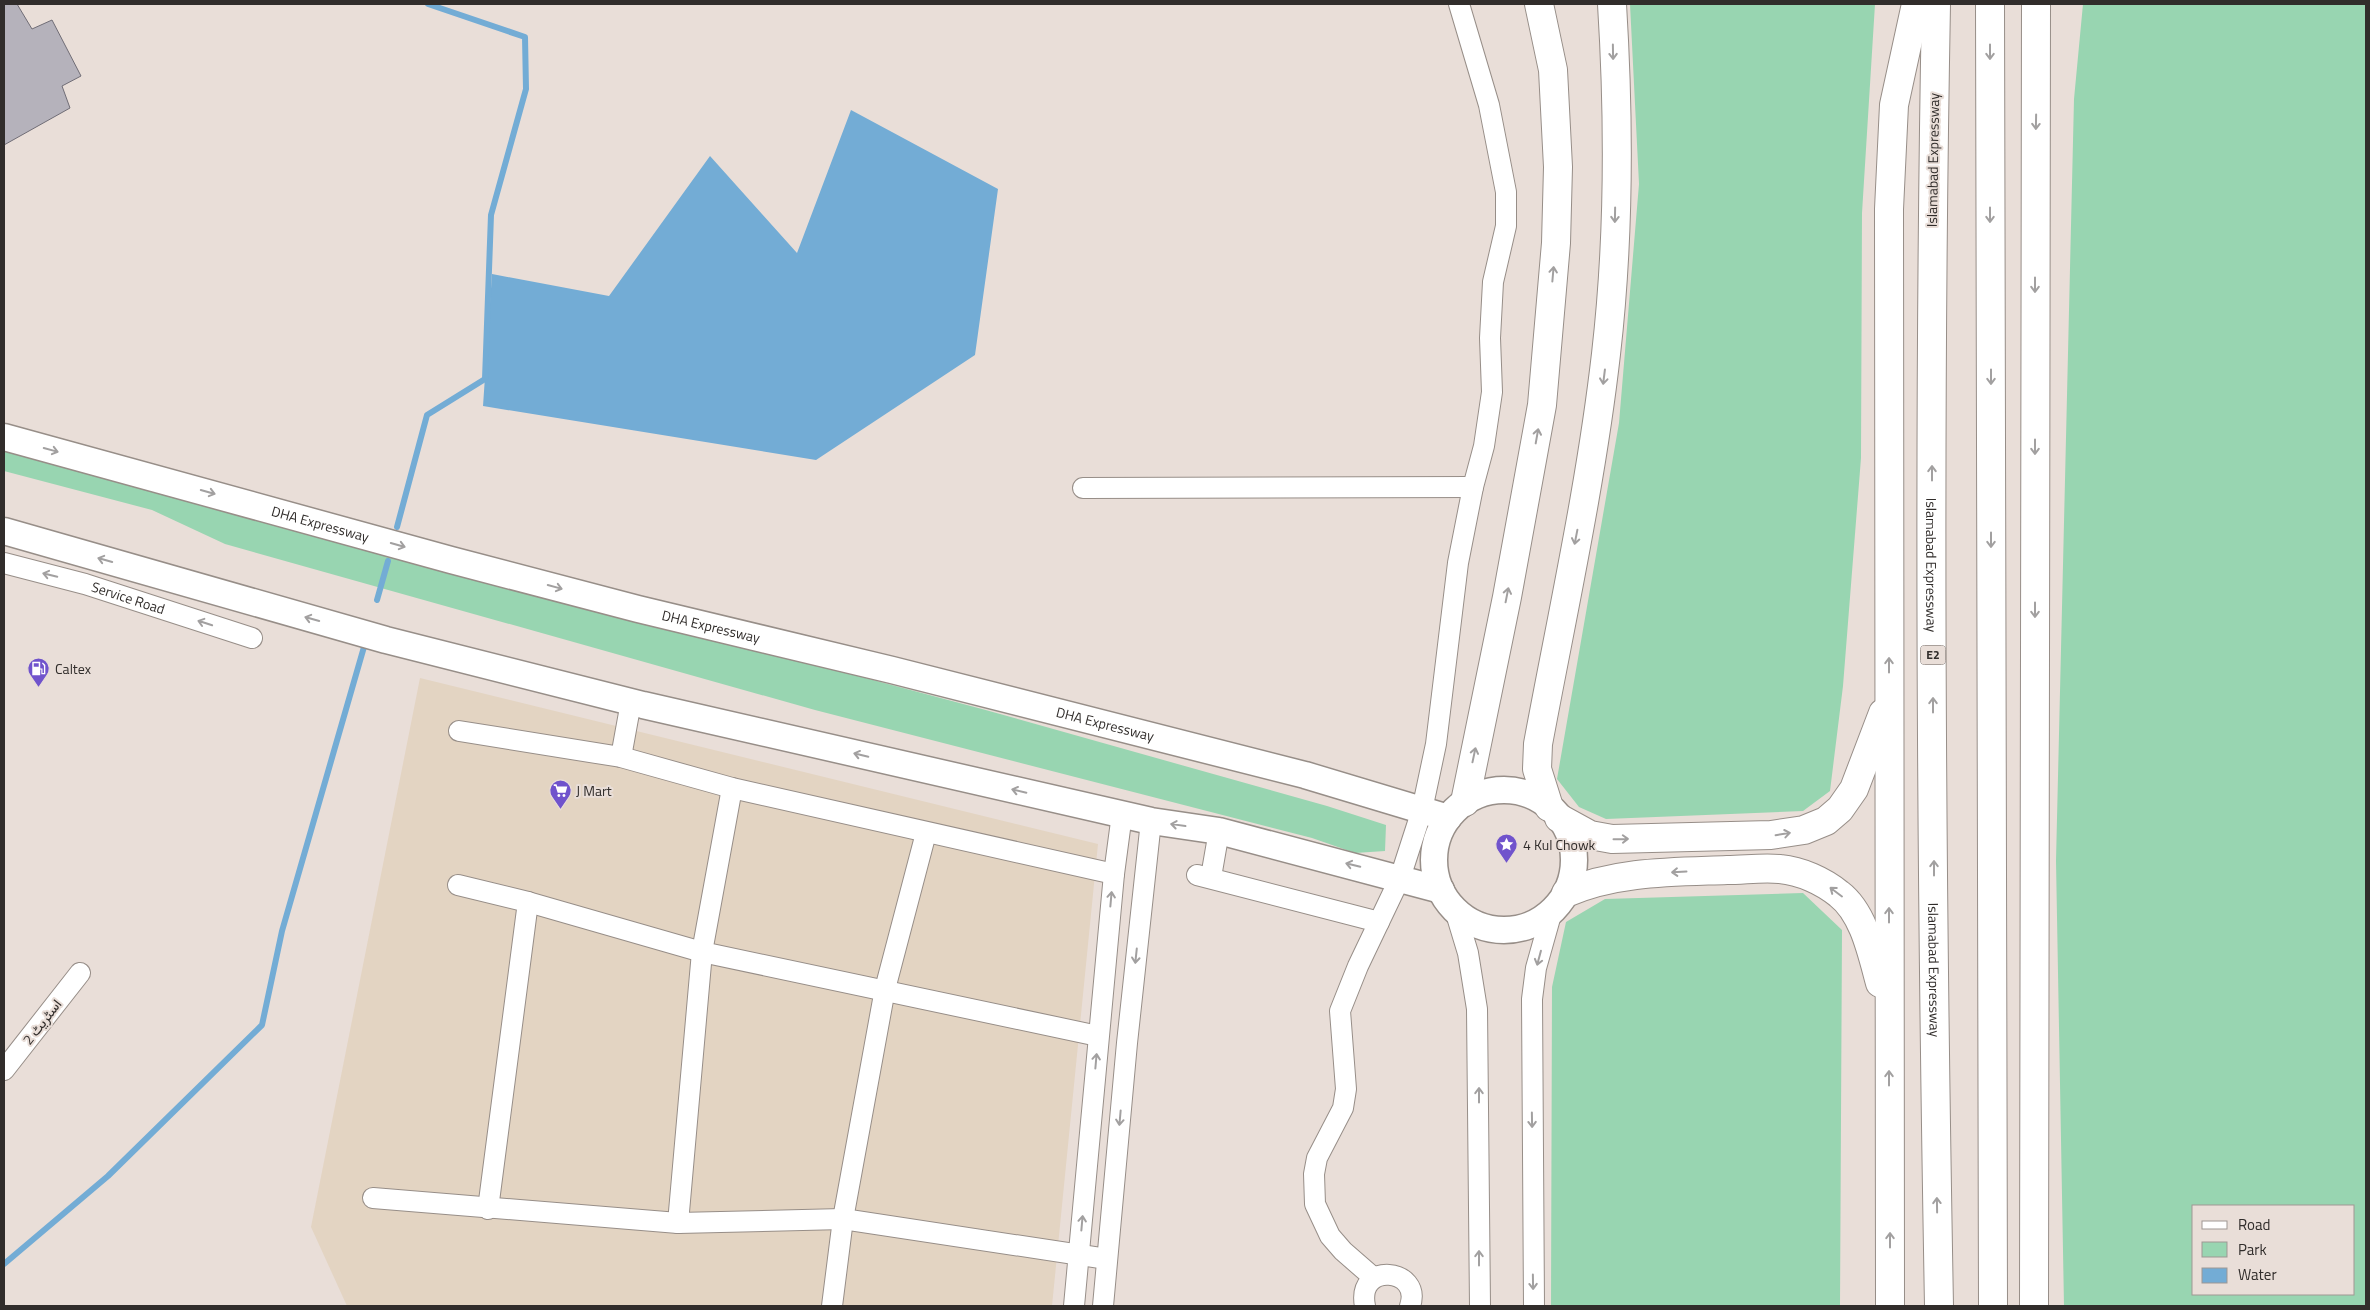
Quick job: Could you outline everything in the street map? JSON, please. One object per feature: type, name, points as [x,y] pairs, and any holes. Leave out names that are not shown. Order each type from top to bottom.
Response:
[{"type":"highway","points":[[1456,810],[1507,597],[1542,405],[1556,243],[1558,167],[1554,70],[1539,4]]},
{"type":"highway","points":[[1612,4],[1616,152],[1614,275],[1597,426],[1538,744],[1536,769],[1554,812],[1590,835],[1612,839],[1772,835],[1804,830],[1826,821],[1840,808],[1854,788],[1889,695]]},
{"type":"highway","points":[[1890,1306],[1889,208],[1894,105],[1916,4]]},
{"type":"highway","name":"Islamabad Expressway","points":[[1936,4],[1931,300],[1935,1108],[1939,1306]]},
{"type":"highway","points":[[1990,4],[1994,1306]]},
{"type":"highway","points":[[2034,1306],[2036,4]]},
{"type":"highway","points":[[2036,83],[2055,4]]},
{"type":"highway","points":[[1559,902],[1604,879],[1658,873],[1780,869],[1816,879],[1841,895],[1856,916],[1870,946],[1889,1015]]},
{"type":"main road","name":"DHA Expressway","points":[[4,437],[451,560],[1295,773],[1422,810],[1456,810]]},
{"type":"main road","points":[[4,531],[368,635],[631,702],[1151,821],[1219,831],[1440,890]]},
{"type":"main road","points":[[1508,790],[1527,794],[1554,812],[1569,835],[1574,854],[1574,867],[1559,902],[1526,926],[1496,929],[1481,926],[1456,910],[1440,890],[1434,860],[1440,831],[1456,810],[1488,792],[1508,790]]},
{"type":"main road","points":[[1881,1306],[1890,1279]]},
{"type":"street","points":[[1374,1278],[1343,1250],[1326,1227],[1315,1204],[1314,1174],[1317,1158],[1343,1108],[1346,1089],[1340,1012],[1358,966],[1400,878],[1422,810],[1436,744],[1458,563],[1472,487],[1484,446],[1492,392],[1490,338],[1492,282],[1506,226],[1506,192],[1489,104],[1459,4]]},
{"type":"street","points":[[1083,488],[1472,487]]},
{"type":"street","name":"Service Road","points":[[4,563],[86,584],[252,638]]},
{"type":"street","points":[[130,598],[138,569]]},
{"type":"street","points":[[620,757],[631,702]]},
{"type":"street","points":[[459,731],[620,757],[732,788],[1114,874]]},
{"type":"street","points":[[678,1224],[702,952],[732,788]]},
{"type":"street","points":[[1074,1306],[1098,1036],[1114,874],[1122,814]]},
{"type":"street","points":[[1102,1306],[1151,821]]},
{"type":"street","points":[[1219,831],[1204,876],[1379,922]]},
{"type":"street","points":[[832,1306],[843,1219],[885,989],[926,833]]},
{"type":"street","points":[[458,885],[528,902],[702,952],[885,989],[1098,1036]]},
{"type":"street","points":[[488,1209],[528,902]]},
{"type":"street","points":[[1534,1306],[1532,999],[1536,968],[1559,902]]},
{"type":"street","points":[[1456,910],[1468,953],[1478,1009],[1480,1306]]},
{"type":"street","name":"اسٹریٹ 2","points":[[4,1070],[80,973]]},
{"type":"street","points":[[373,1198],[678,1224],[843,1219],[1107,1260]]},
{"type":"street","points":[[1365,1306],[1365,1291],[1374,1278],[1389,1274],[1404,1280],[1411,1294],[1410,1306]]},
{"type":"shaded area","points":[[420,678],[1098,844],[1052,1306],[347,1306],[311,1227]]},
{"type":"green space","points":[[1630,4],[1875,4],[1862,213],[1861,458],[1843,686],[1830,791],[1803,811],[1606,819],[1579,807],[1557,779],[1619,423],[1639,184]]},
{"type":"green space","points":[[2083,4],[2366,4],[2366,1306],[2064,1306],[2056,861],[2074,99]]},
{"type":"green space","points":[[4,449],[982,709],[1327,806],[1386,825],[1385,851],[1355,853],[1312,838],[815,710],[225,544],[152,510],[4,471]]},
{"type":"green space","points":[[1803,893],[1842,930],[1840,1306],[1551,1306],[1552,987],[1566,922],[1605,899]]},
{"type":"water","points":[[851,110],[998,189],[975,355],[816,460],[483,406],[492,274],[609,296],[710,156],[797,253]]},
{"type":"building","points":[[4,4],[17,4],[32,29],[52,20],[81,76],[62,86],[70,108],[4,145]]},
{"type":"waterway","points":[[397,527],[427,415],[485,379],[491,215],[526,89],[525,37],[428,4]]},
{"type":"waterway","points":[[377,600],[388,561]]},
{"type":"waterway","points":[[4,1264],[108,1176],[262,1025],[282,931],[366,640]]},
{"type":"place","name":"Caltex","points":[[39,688]]},
{"type":"place","name":"J Mart","points":[[560,810]]},
{"type":"place","name":"4 Kul Chowk","points":[[1507,864]]}]
